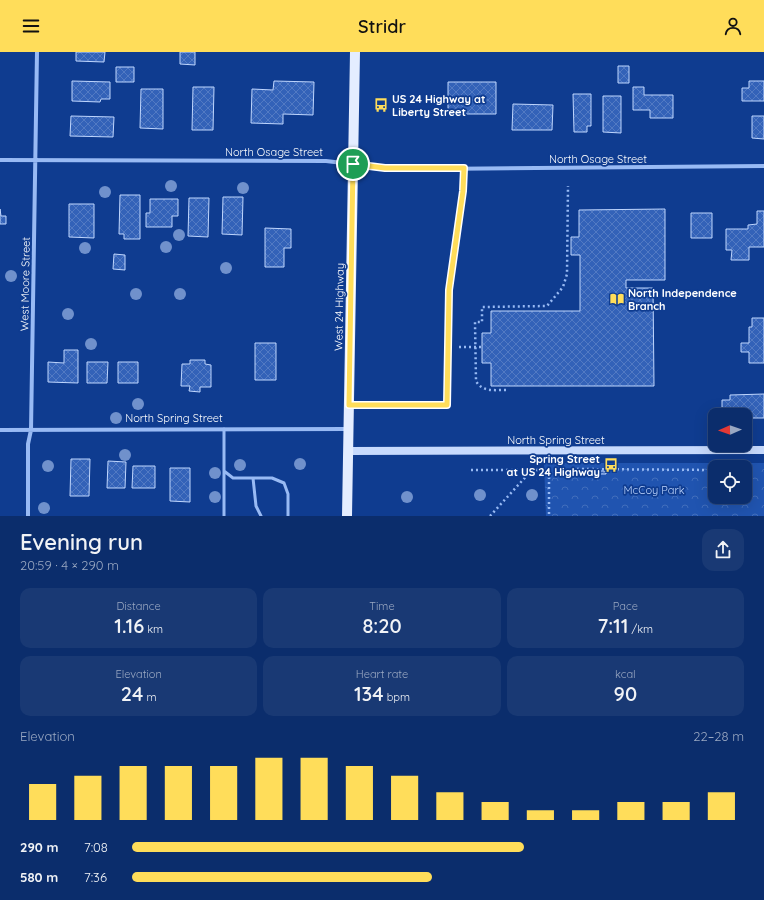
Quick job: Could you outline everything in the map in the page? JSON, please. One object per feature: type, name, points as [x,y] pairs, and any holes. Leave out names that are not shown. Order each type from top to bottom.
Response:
[{"type":"main road","name":"West 24 Highway","points":[[347,516],[355,52]]},
{"type":"street","name":"West Moore Street","points":[[28,516],[28,444],[31,430],[38,52]]},
{"type":"street","name":"North Osage Street","points":[[0,160],[326,161],[385,168],[764,166]]},
{"type":"street","name":"North Spring Street","points":[[0,430],[348,429]]},
{"type":"street","name":"North Spring Street","points":[[348,451],[764,450]]},
{"type":"lane","points":[[349,405],[447,405],[449,290],[463,191],[464,168]]},
{"type":"lane","points":[[224,429],[224,516]]},
{"type":"lane","points":[[224,471],[232,478],[272,478],[284,483],[288,494],[288,516]]},
{"type":"lane","points":[[253,478],[256,506],[261,516]]},
{"type":"path","points":[[506,390],[486,390],[478,384],[475,376],[475,322],[482,322],[482,307],[546,306],[563,287],[567,274],[568,186]]},
{"type":"path","points":[[460,347],[482,347]]},
{"type":"path","points":[[578,469],[708,470]]},
{"type":"path","points":[[471,470],[549,470],[549,516]]},
{"type":"path","points":[[490,516],[531,470]]},
{"type":"green space","name":"McCoy Park","points":[[544,463],[708,463],[708,504],[752,504],[752,463],[764,463],[764,516],[546,516]]},
{"type":"building","points":[[76,52],[105,52],[104,62],[76,61]]},
{"type":"building","points":[[180,52],[195,52],[195,65],[180,64]]},
{"type":"building","points":[[618,66],[629,66],[629,83],[618,83]]},
{"type":"building","points":[[116,67],[134,67],[134,82],[116,82]]},
{"type":"building","points":[[72,81],[110,82],[110,99],[101,99],[100,102],[72,101]]},
{"type":"building","points":[[274,81],[314,82],[313,115],[283,114],[283,124],[251,123],[252,89],[273,90]]},
{"type":"building","points":[[749,81],[764,81],[764,101],[742,101],[742,88],[749,88]]},
{"type":"building","points":[[448,82],[496,82],[496,114],[448,114]]},
{"type":"building","points":[[193,87],[214,87],[213,130],[192,130]]},
{"type":"building","points":[[633,87],[644,87],[644,95],[673,95],[673,118],[650,118],[650,110],[633,110]]},
{"type":"building","points":[[141,89],[163,89],[163,129],[140,128]]},
{"type":"building","points":[[573,94],[591,94],[591,126],[587,126],[587,132],[574,132]]},
{"type":"building","points":[[603,96],[621,96],[621,133],[603,132]]},
{"type":"building","points":[[513,104],[553,105],[552,130],[512,130]]},
{"type":"building","points":[[71,116],[114,117],[113,137],[70,136]]},
{"type":"building","points":[[752,116],[764,116],[764,139],[752,138]]},
{"type":"building","points":[[120,195],[140,195],[140,239],[124,239],[124,234],[119,234]]},
{"type":"building","points":[[223,197],[243,197],[242,235],[222,234]]},
{"type":"building","points":[[189,198],[209,198],[208,237],[188,236]]},
{"type":"building","points":[[150,199],[178,199],[178,216],[172,216],[172,227],[146,227],[146,213],[150,213]]},
{"type":"building","points":[[69,204],[94,204],[94,238],[69,237]]},
{"type":"building","points":[[0,209],[1,216],[6,216],[6,224],[0,224]]},
{"type":"building","name":"North Independence Branch","points":[[665,209],[665,280],[626,280],[626,288],[653,288],[654,386],[491,386],[491,363],[482,363],[482,333],[491,333],[491,311],[580,311],[580,255],[571,255],[571,237],[579,237],[579,210]]},
{"type":"building","points":[[757,211],[764,211],[764,247],[749,247],[749,260],[731,260],[732,250],[726,250],[726,229],[748,229],[748,225],[757,224]]},
{"type":"building","points":[[691,213],[712,213],[712,238],[691,238]]},
{"type":"building","points":[[265,228],[291,229],[291,248],[284,248],[284,267],[265,267]]},
{"type":"building","points":[[114,254],[125,255],[125,270],[113,269]]},
{"type":"building","points":[[752,318],[764,318],[764,363],[749,363],[749,352],[741,352],[741,343],[749,343],[749,327],[752,327]]},
{"type":"building","points":[[255,343],[276,343],[276,380],[255,380]]},
{"type":"building","points":[[64,350],[78,350],[78,383],[48,382],[48,362],[64,363]]},
{"type":"building","points":[[190,360],[205,360],[205,364],[211,365],[211,387],[200,387],[200,392],[189,391],[190,386],[181,386],[182,364],[190,364]]},
{"type":"building","points":[[87,362],[108,362],[107,383],[87,383]]},
{"type":"building","points":[[118,362],[138,362],[138,383],[118,383]]},
{"type":"building","points":[[764,394],[764,418],[752,418],[752,408],[722,408],[722,400],[730,400],[730,395]]},
{"type":"building","points":[[71,459],[90,459],[89,496],[70,496]]},
{"type":"building","points":[[108,461],[126,462],[125,488],[107,488]]},
{"type":"building","points":[[133,466],[155,466],[155,488],[132,488]]},
{"type":"building","points":[[170,468],[190,468],[190,502],[170,501]]},
{"type":"building","points":[[599,471],[606,471],[606,474],[599,474]]},
{"type":"place","name":"US 24 Highway at Liberty Street","points":[[381,105]]},
{"type":"place","name":"North Independence Branch","points":[[617,299]]},
{"type":"place","name":"Spring Street at US 24 Highway","points":[[611,465]]},
{"type":"route","points":[[353,164],[385,168],[464,168],[463,191],[449,290],[447,405],[349,405],[353,164]]}]
